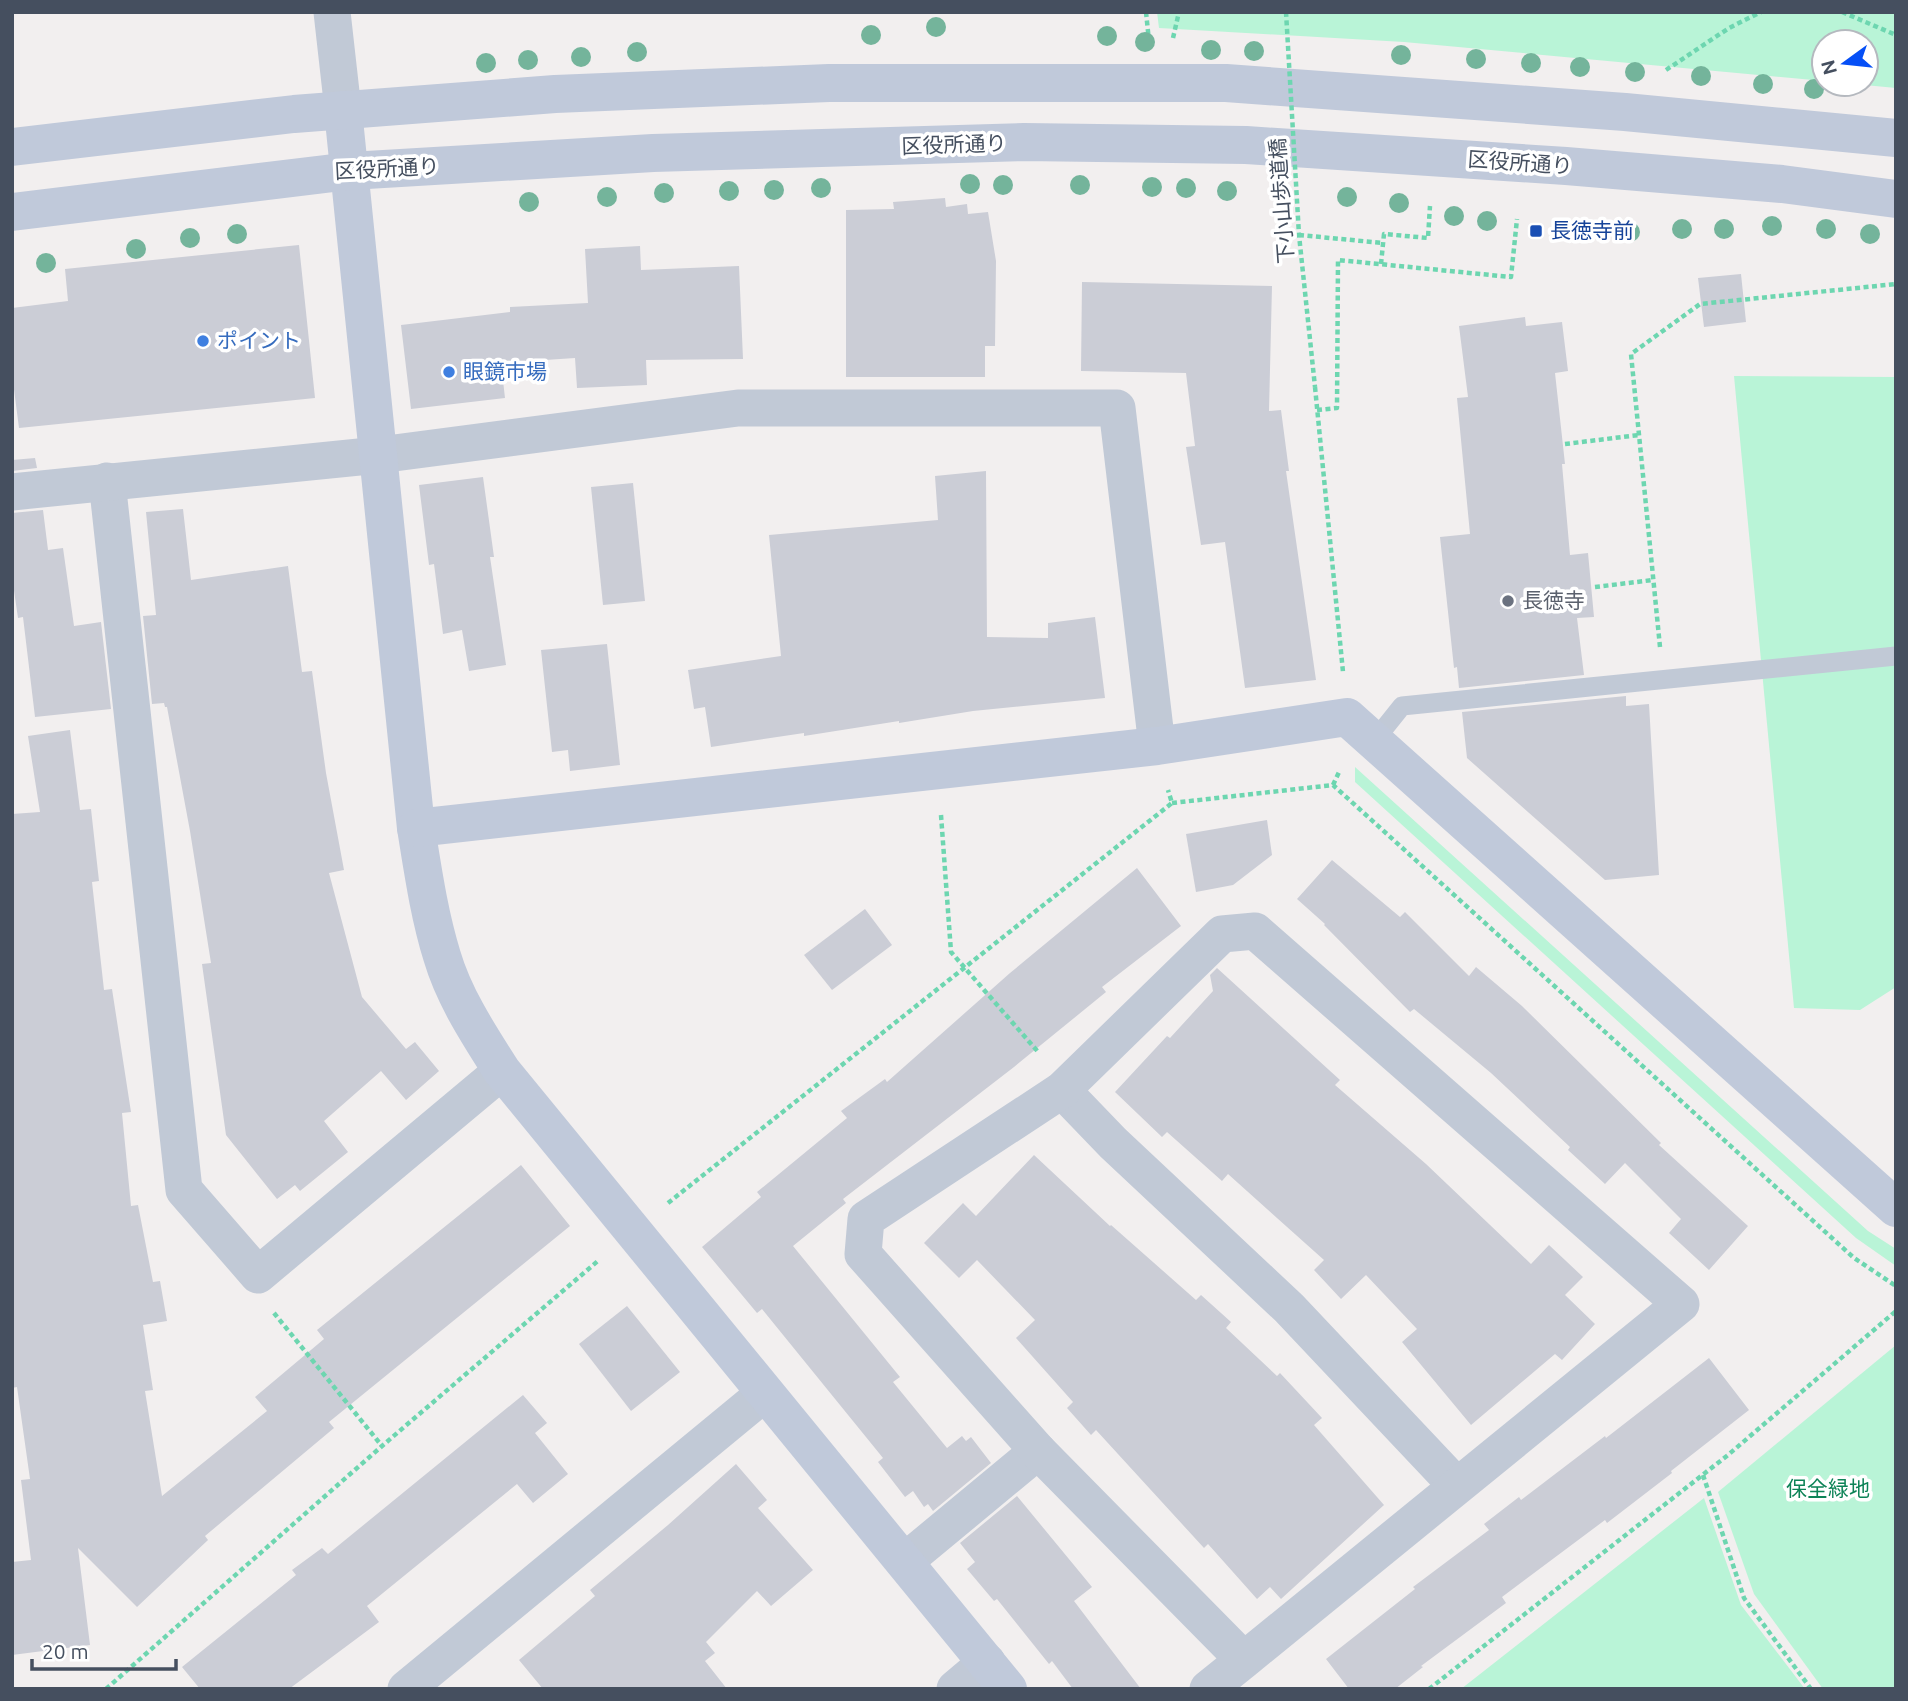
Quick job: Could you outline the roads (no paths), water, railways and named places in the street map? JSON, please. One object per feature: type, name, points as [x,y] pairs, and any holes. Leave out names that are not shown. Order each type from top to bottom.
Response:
[{"type":"street","points":[[332,12],[416,828],[426,896],[442,958],[469,1018],[502,1071],[997,1676],[955,1689]]},
{"type":"street","points":[[12,147],[344,110],[555,94],[829,83],[1226,83],[1625,112],[1896,138]]},
{"type":"street","name":"区役所通り","points":[[12,212],[350,171],[653,153],[1024,142],[1246,145],[1566,166],[1782,184],[1896,199]]},
{"type":"street","points":[[12,492],[379,455],[738,408],[1118,408],[1157,746]]},
{"type":"street","points":[[107,481],[184,1190],[258,1275],[502,1071]]},
{"type":"street","points":[[416,828],[1157,746],[1361,729],[1896,1208]]},
{"type":"street","points":[[1208,1689],[1244,1660],[1456,1485],[1681,1304],[1255,931],[1222,934],[1062,1090],[866,1219],[863,1254],[1038,1451],[1244,1660]]},
{"type":"street","points":[[1062,1090],[1113,1143],[1289,1308],[1456,1485]]},
{"type":"street","points":[[406,1689],[765,1392]]},
{"type":"street","points":[[904,1562],[1038,1451]]},
{"type":"lane","points":[[1361,729],[1402,706],[1896,656]]},
{"type":"place","name":"長徳寺前","points":[[1536,231]]},
{"type":"place","name":"ポイント","points":[[203,341]]},
{"type":"place","name":"眼鏡市場","points":[[449,372]]},
{"type":"place","name":"長徳寺","points":[[1508,601]]},
{"type":"park label","name":"保全緑地","points":[[1828,1489]]}]
